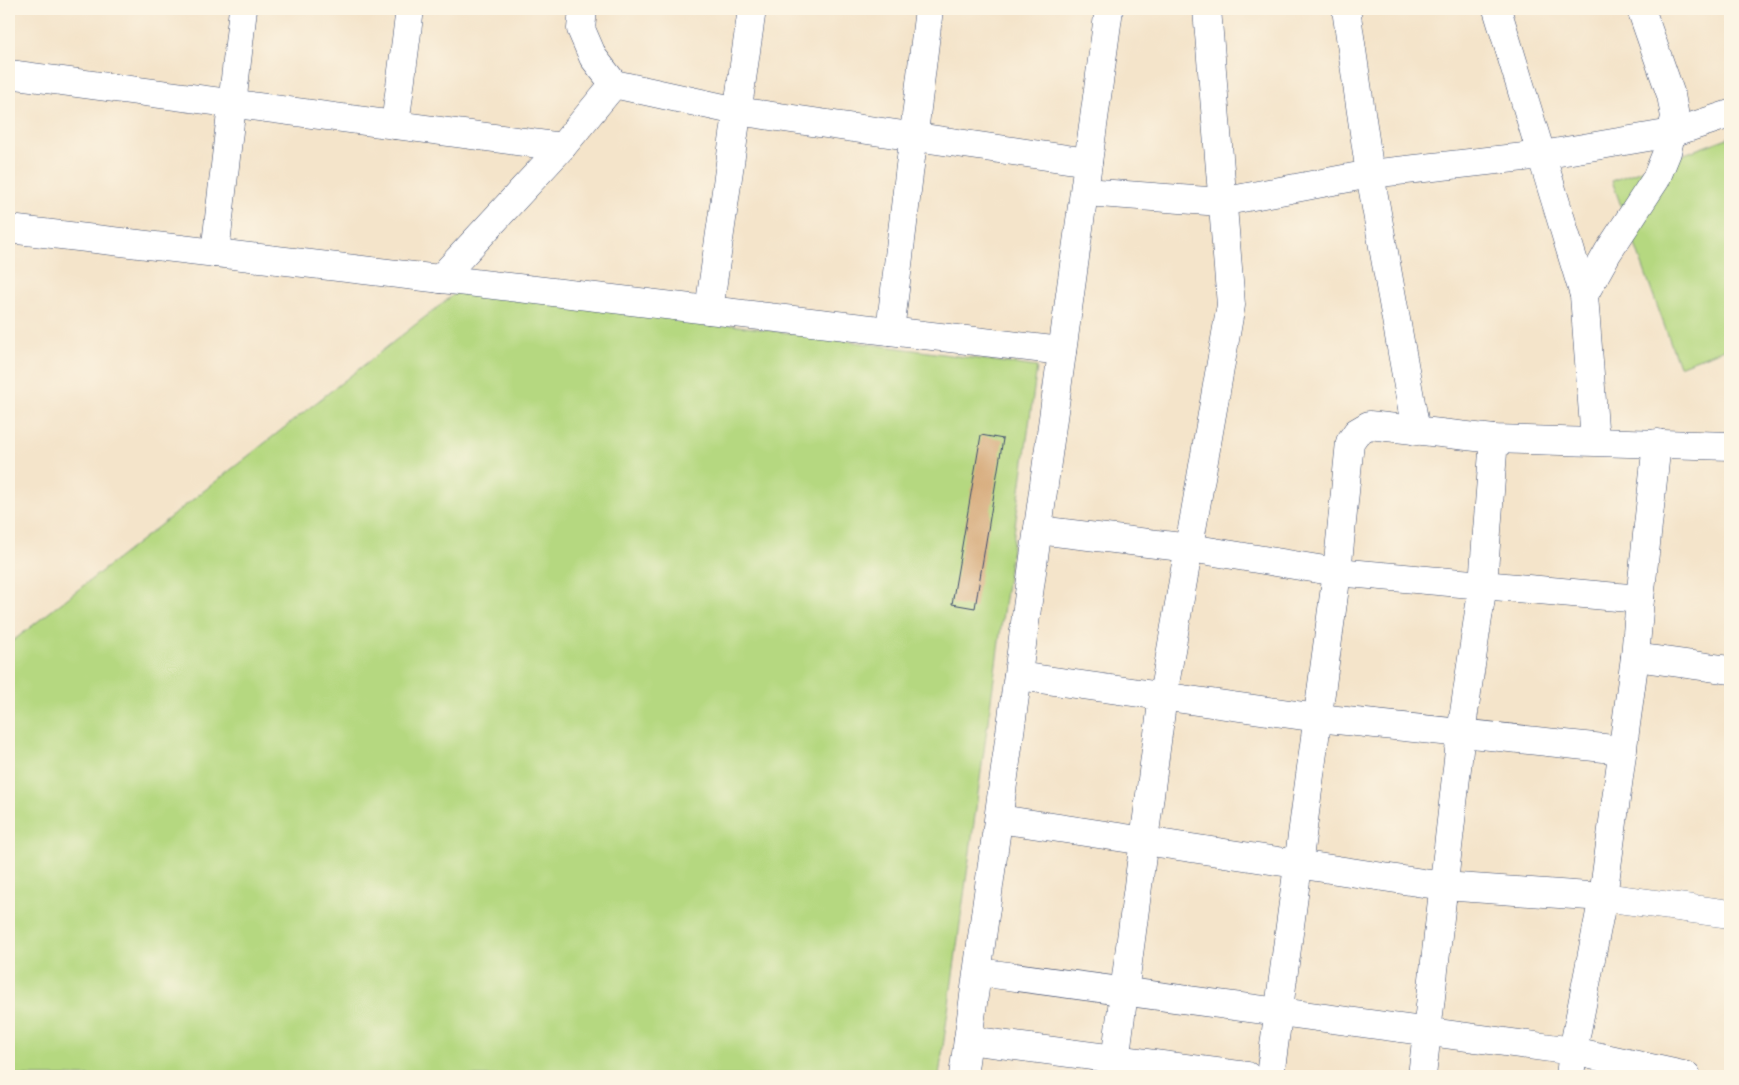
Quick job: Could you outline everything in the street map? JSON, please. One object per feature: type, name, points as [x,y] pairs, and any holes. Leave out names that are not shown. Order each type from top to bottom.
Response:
[{"type":"street","points":[[215,253],[243,9]]},
{"type":"street","points":[[395,125],[410,9]]},
{"type":"street","points":[[583,9],[581,29],[594,57],[614,84],[737,111],[1088,162]]},
{"type":"street","points":[[709,310],[752,9]]},
{"type":"street","points":[[890,331],[929,9]]},
{"type":"street","points":[[964,1076],[1109,9]]},
{"type":"street","points":[[1114,1068],[1163,696],[1231,305],[1207,9]]},
{"type":"street","points":[[1346,9],[1370,174],[1416,431]]},
{"type":"street","points":[[1497,9],[1584,295],[1595,441]]},
{"type":"street","points":[[1584,295],[1608,252],[1656,179],[1667,152],[1672,133],[1675,117],[1671,95],[1641,9]]},
{"type":"street","points":[[9,74],[562,146]]},
{"type":"street","points":[[440,279],[562,146],[614,84]]},
{"type":"street","points":[[1085,192],[1222,202],[1370,174],[1542,155],[1672,133],[1730,114]]},
{"type":"street","points":[[9,229],[1062,351]]},
{"type":"street","points":[[1270,1076],[1337,572],[1350,442],[1357,432],[1369,425],[1494,439],[1730,446]]},
{"type":"street","points":[[1422,1076],[1443,886],[1482,584],[1494,439]]},
{"type":"street","points":[[1571,1064],[1603,897],[1635,657],[1657,444]]},
{"type":"street","points":[[1038,530],[1190,548],[1337,572],[1640,599]]},
{"type":"street","points":[[1635,657],[1730,670]]},
{"type":"street","points":[[1018,676],[1318,718],[1623,750]]},
{"type":"street","points":[[999,819],[1443,886],[1603,897],[1730,914]]},
{"type":"street","points":[[978,972],[1427,1031],[1571,1064],[1687,1076]]},
{"type":"street","points":[[968,1040],[1114,1068],[1247,1076]]},
{"type":"green space","points":[[1730,137],[1730,347],[1679,366],[1612,181]]},
{"type":"green space","points":[[462,288],[1037,367],[939,1076],[9,1076],[9,644]]},
{"type":"building","points":[[981,435],[1003,439],[975,608],[952,604]]}]
